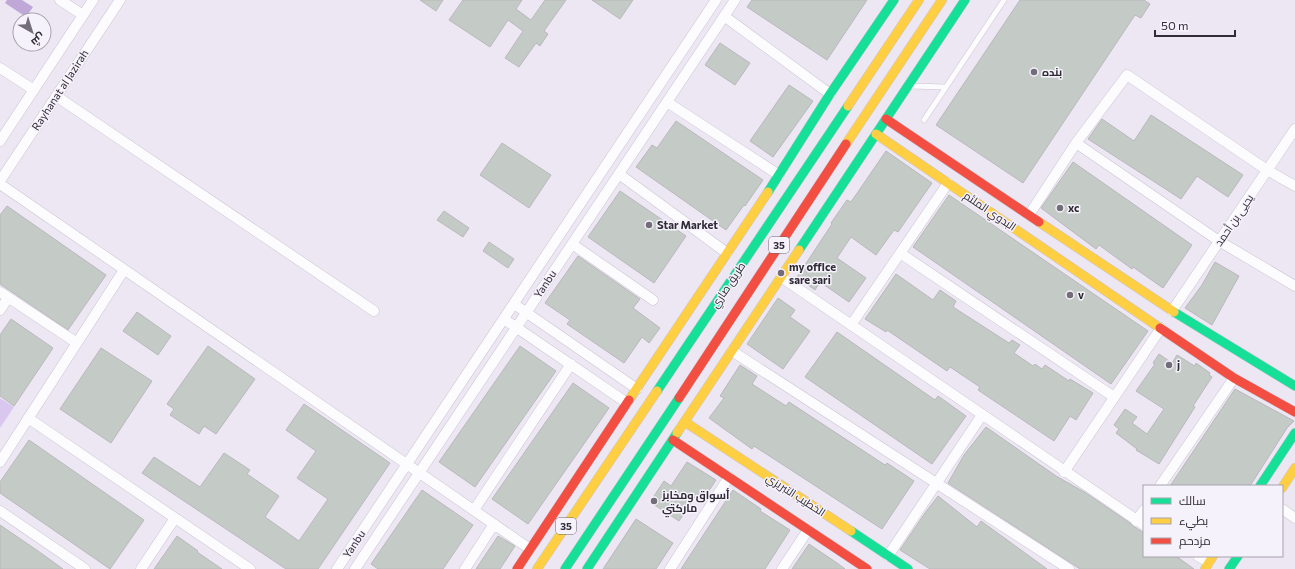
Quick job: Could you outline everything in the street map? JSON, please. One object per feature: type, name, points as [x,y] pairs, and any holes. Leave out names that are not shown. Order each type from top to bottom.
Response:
[{"type":"main road","points":[[517,569],[779,175],[830,94],[894,0]]},
{"type":"main road","name":"طريق صاري","points":[[537,569],[919,0]]},
{"type":"main road","name":"طريق صاري","points":[[565,569],[942,0]]},
{"type":"main road","points":[[587,569],[965,0]]},
{"type":"main road","name":"البدوي الملثم","points":[[886,119],[1029,216],[1108,280],[1161,328],[1234,378],[1295,412]]},
{"type":"main road","name":"البدوي الملثم","points":[[876,134],[948,183],[1108,280],[1172,311],[1295,386]]},
{"type":"main road","name":"الخطيب التبريزي","points":[[685,422],[908,569]]},
{"type":"main road","points":[[1261,485],[1295,433]]},
{"type":"main road","name":"الخطيب التبريزي","points":[[673,440],[868,569]]},
{"type":"main road","points":[[1283,486],[1295,468]]},
{"type":"main road","points":[[1229,569],[1237,557]]},
{"type":"street","points":[[60,0],[83,16]]},
{"type":"street","name":"Rayhanat al Jazirah","points":[[0,141],[93,0]]},
{"type":"street","name":"Rayhanat al Jazirah","points":[[0,181],[120,0]]},
{"type":"street","name":"Yanbu","points":[[337,569],[716,0]]},
{"type":"street","name":"Yanbu","points":[[355,569],[735,0]]},
{"type":"street","points":[[724,16],[830,94]]},
{"type":"street","points":[[0,68],[34,90]]},
{"type":"street","points":[[1029,216],[1076,144],[1127,75],[1267,170],[1295,186]]},
{"type":"street","points":[[56,96],[374,311]]},
{"type":"street","points":[[667,102],[779,175]]},
{"type":"street","name":"يحيى بن أحمد","points":[[1172,311],[1295,129]]},
{"type":"street","points":[[1076,144],[1220,241],[1295,286]]},
{"type":"street","points":[[619,174],[727,253]]},
{"type":"street","points":[[851,325],[948,183]]},
{"type":"street","points":[[0,184],[530,549]]},
{"type":"street","points":[[572,244],[653,300]]},
{"type":"street","points":[[900,253],[1114,397]]},
{"type":"street","points":[[0,462],[124,270]]},
{"type":"street","points":[[781,277],[1140,523],[1143,513]]},
{"type":"street","points":[[0,310],[4,295],[77,343]]},
{"type":"street","points":[[514,304],[637,389]]},
{"type":"street","points":[[504,319],[627,403]]},
{"type":"street","points":[[1064,472],[1161,328]]},
{"type":"street","points":[[732,351],[1069,569]]},
{"type":"street","points":[[474,510],[571,364]]},
{"type":"street","points":[[1161,485],[1234,378]]},
{"type":"street","points":[[888,556],[982,415]]},
{"type":"street","points":[[28,418],[246,568]]},
{"type":"street","points":[[670,569],[729,477]]},
{"type":"street","points":[[0,511],[86,569]]},
{"type":"street","points":[[1283,511],[1295,518]]},
{"type":"street","points":[[141,569],[175,518]]},
{"type":"street","points":[[465,569],[494,524]]},
{"type":"street","points":[[782,569],[808,530]]},
{"type":"street","points":[[1200,557],[1209,562]]},
{"type":"lane","points":[[924,120],[1004,0]]},
{"type":"lane","points":[[908,86],[945,87]]},
{"type":"shaded area","points":[[7,0],[22,0],[33,7],[30,12],[18,12],[5,3]]},
{"type":"shaded area","points":[[0,398],[14,407],[0,428]]},
{"type":"building","points":[[420,0],[443,0],[436,11]]},
{"type":"building","points":[[463,0],[522,0],[516,9],[531,20],[545,0],[566,0],[544,31],[548,34],[540,46],[536,43],[519,67],[505,58],[523,31],[508,20],[490,47],[449,20]]},
{"type":"building","points":[[592,0],[633,0],[620,19]]},
{"type":"building","points":[[752,0],[867,0],[827,60],[747,7]]},
{"type":"building","name":"بنده","points":[[1020,0],[1144,0],[1150,4],[1141,18],[1135,15],[1023,183],[936,125]]},
{"type":"building","points":[[720,43],[750,63],[735,85],[705,65]]},
{"type":"building","points":[[789,85],[813,101],[773,157],[750,141]]},
{"type":"building","points":[[1151,115],[1243,175],[1228,197],[1197,176],[1181,199],[1088,139],[1102,119],[1134,141]]},
{"type":"building","points":[[676,121],[763,180],[726,230],[636,167],[652,145],[657,148]]},
{"type":"building","points":[[502,143],[551,175],[529,208],[480,175]]},
{"type":"building","points":[[886,151],[932,183],[898,232],[894,230],[876,255],[851,237],[837,258],[866,278],[849,302],[820,282],[815,290],[797,277],[847,200],[851,202]]},
{"type":"building","points":[[1073,162],[1192,245],[1163,288],[1133,267],[1132,269],[1099,245],[1096,249],[1041,208]]},
{"type":"building","points":[[620,191],[686,236],[654,283],[588,237]]},
{"type":"building","points":[[949,195],[1148,331],[1111,384],[913,247]]},
{"type":"building","points":[[7,206],[106,275],[68,330],[0,284],[0,215]]},
{"type":"building","points":[[444,211],[469,228],[463,237],[437,220]]},
{"type":"building","points":[[489,242],[514,259],[508,268],[483,251]]},
{"type":"building","points":[[578,256],[640,299],[633,308],[660,328],[649,343],[642,337],[624,363],[567,324],[570,320],[545,303]]},
{"type":"building","points":[[1215,262],[1239,276],[1212,325],[1185,308],[1202,285]]},
{"type":"building","points":[[896,274],[933,300],[940,290],[956,301],[953,307],[1009,343],[1012,340],[1020,345],[1014,353],[1033,366],[1035,364],[1042,369],[1045,365],[1069,381],[1070,379],[1093,393],[1076,420],[1070,416],[1054,441],[978,390],[980,387],[950,367],[947,371],[887,330],[886,332],[865,319]]},
{"type":"building","points":[[778,298],[795,310],[790,317],[810,331],[783,369],[747,344]]},
{"type":"building","points":[[137,312],[171,336],[158,355],[123,331]]},
{"type":"building","points":[[11,319],[53,348],[14,406],[0,396],[0,335]]},
{"type":"building","points":[[837,332],[935,400],[938,396],[966,416],[932,464],[805,377]]},
{"type":"building","points":[[208,346],[255,379],[216,434],[204,426],[199,434],[170,415],[174,409],[167,404]]},
{"type":"building","points":[[520,346],[556,371],[475,487],[439,462]]},
{"type":"building","points":[[101,348],[152,381],[111,443],[60,409]]},
{"type":"building","points":[[1159,354],[1172,363],[1177,355],[1195,366],[1196,363],[1210,373],[1209,375],[1212,377],[1159,464],[1136,450],[1137,449],[1116,433],[1119,429],[1114,425],[1125,409],[1137,417],[1132,423],[1147,434],[1164,409],[1136,391],[1155,364],[1153,363]]},
{"type":"building","points":[[740,365],[757,376],[752,384],[786,406],[789,402],[885,465],[887,463],[914,481],[882,529],[754,446],[752,449],[709,418],[724,398],[720,396]]},
{"type":"building","points":[[573,383],[609,408],[528,524],[492,499]]},
{"type":"building","points":[[1235,389],[1294,421],[1287,428],[1251,485],[1171,485]]},
{"type":"building","points":[[304,404],[390,463],[318,569],[286,569],[142,473],[154,457],[200,487],[224,453],[250,470],[247,474],[279,496],[265,517],[299,541],[328,499],[297,478],[316,451],[286,430]]},
{"type":"building","points":[[986,427],[1056,476],[1086,493],[1143,532],[1143,557],[1177,557],[1194,569],[1080,569],[948,483],[964,455]]},
{"type":"building","points":[[29,440],[144,520],[110,569],[0,493],[0,482]]},
{"type":"building","points":[[687,462],[716,480],[702,501],[695,497],[679,521],[650,502],[664,481],[671,486]]},
{"type":"building","points":[[422,490],[473,525],[443,569],[378,569],[371,564]]},
{"type":"building","points":[[733,490],[761,509],[760,511],[790,530],[765,569],[681,569]]},
{"type":"building","points":[[938,496],[977,527],[981,521],[1047,569],[930,569],[900,550]]},
{"type":"building","points":[[636,519],[673,543],[656,569],[603,569]]},
{"type":"building","points":[[0,525],[38,551],[63,569],[0,569]]},
{"type":"building","points":[[177,536],[198,551],[197,552],[222,569],[154,569]]},
{"type":"building","points":[[498,536],[515,546],[500,569],[476,569]]},
{"type":"building","points":[[809,544],[837,563],[845,569],[792,569]]},
{"type":"traffic: fast","points":[[768,192],[830,94],[894,0]]},
{"type":"traffic: fast","points":[[799,250],[965,0]]},
{"type":"traffic: fast","points":[[657,391],[848,106]]},
{"type":"traffic: fast","points":[[1174,312],[1295,386]]},
{"type":"traffic: fast","points":[[565,569],[679,398]]},
{"type":"traffic: fast","points":[[587,569],[677,433]]},
{"type":"traffic: fast","points":[[1261,485],[1295,433]]},
{"type":"traffic: fast","points":[[851,531],[908,569]]},
{"type":"traffic: fast","points":[[1229,569],[1237,557]]},
{"type":"traffic: slow","points":[[848,106],[919,0]]},
{"type":"traffic: slow","points":[[846,144],[942,0]]},
{"type":"traffic: slow","points":[[876,134],[1160,328]]},
{"type":"traffic: slow","points":[[629,400],[768,192]]},
{"type":"traffic: slow","points":[[1039,222],[1174,312]]},
{"type":"traffic: slow","points":[[677,433],[799,250]]},
{"type":"traffic: slow","points":[[537,569],[657,391]]},
{"type":"traffic: slow","points":[[685,422],[851,531]]},
{"type":"traffic: slow","points":[[1283,486],[1295,468]]},
{"type":"traffic: slow","points":[[1205,569],[1212,557]]},
{"type":"traffic: jam","points":[[886,119],[1039,222]]},
{"type":"traffic: jam","points":[[679,398],[846,144]]},
{"type":"traffic: jam","points":[[1160,328],[1234,378],[1295,412]]},
{"type":"traffic: jam","points":[[517,569],[629,400]]},
{"type":"traffic: jam","points":[[673,440],[867,569]]},
{"type":"place","name":"بنده","points":[[1034,72]]},
{"type":"place","name":"xc","points":[[1060,208]]},
{"type":"place","name":"Star Market","points":[[649,225]]},
{"type":"place","name":"my office sare sari","points":[[781,273]]},
{"type":"place","name":"v","points":[[1070,295]]},
{"type":"place","name":"j","points":[[1169,365]]},
{"type":"place","name":"أسواق ومخابز ماركتي","points":[[654,501]]}]
